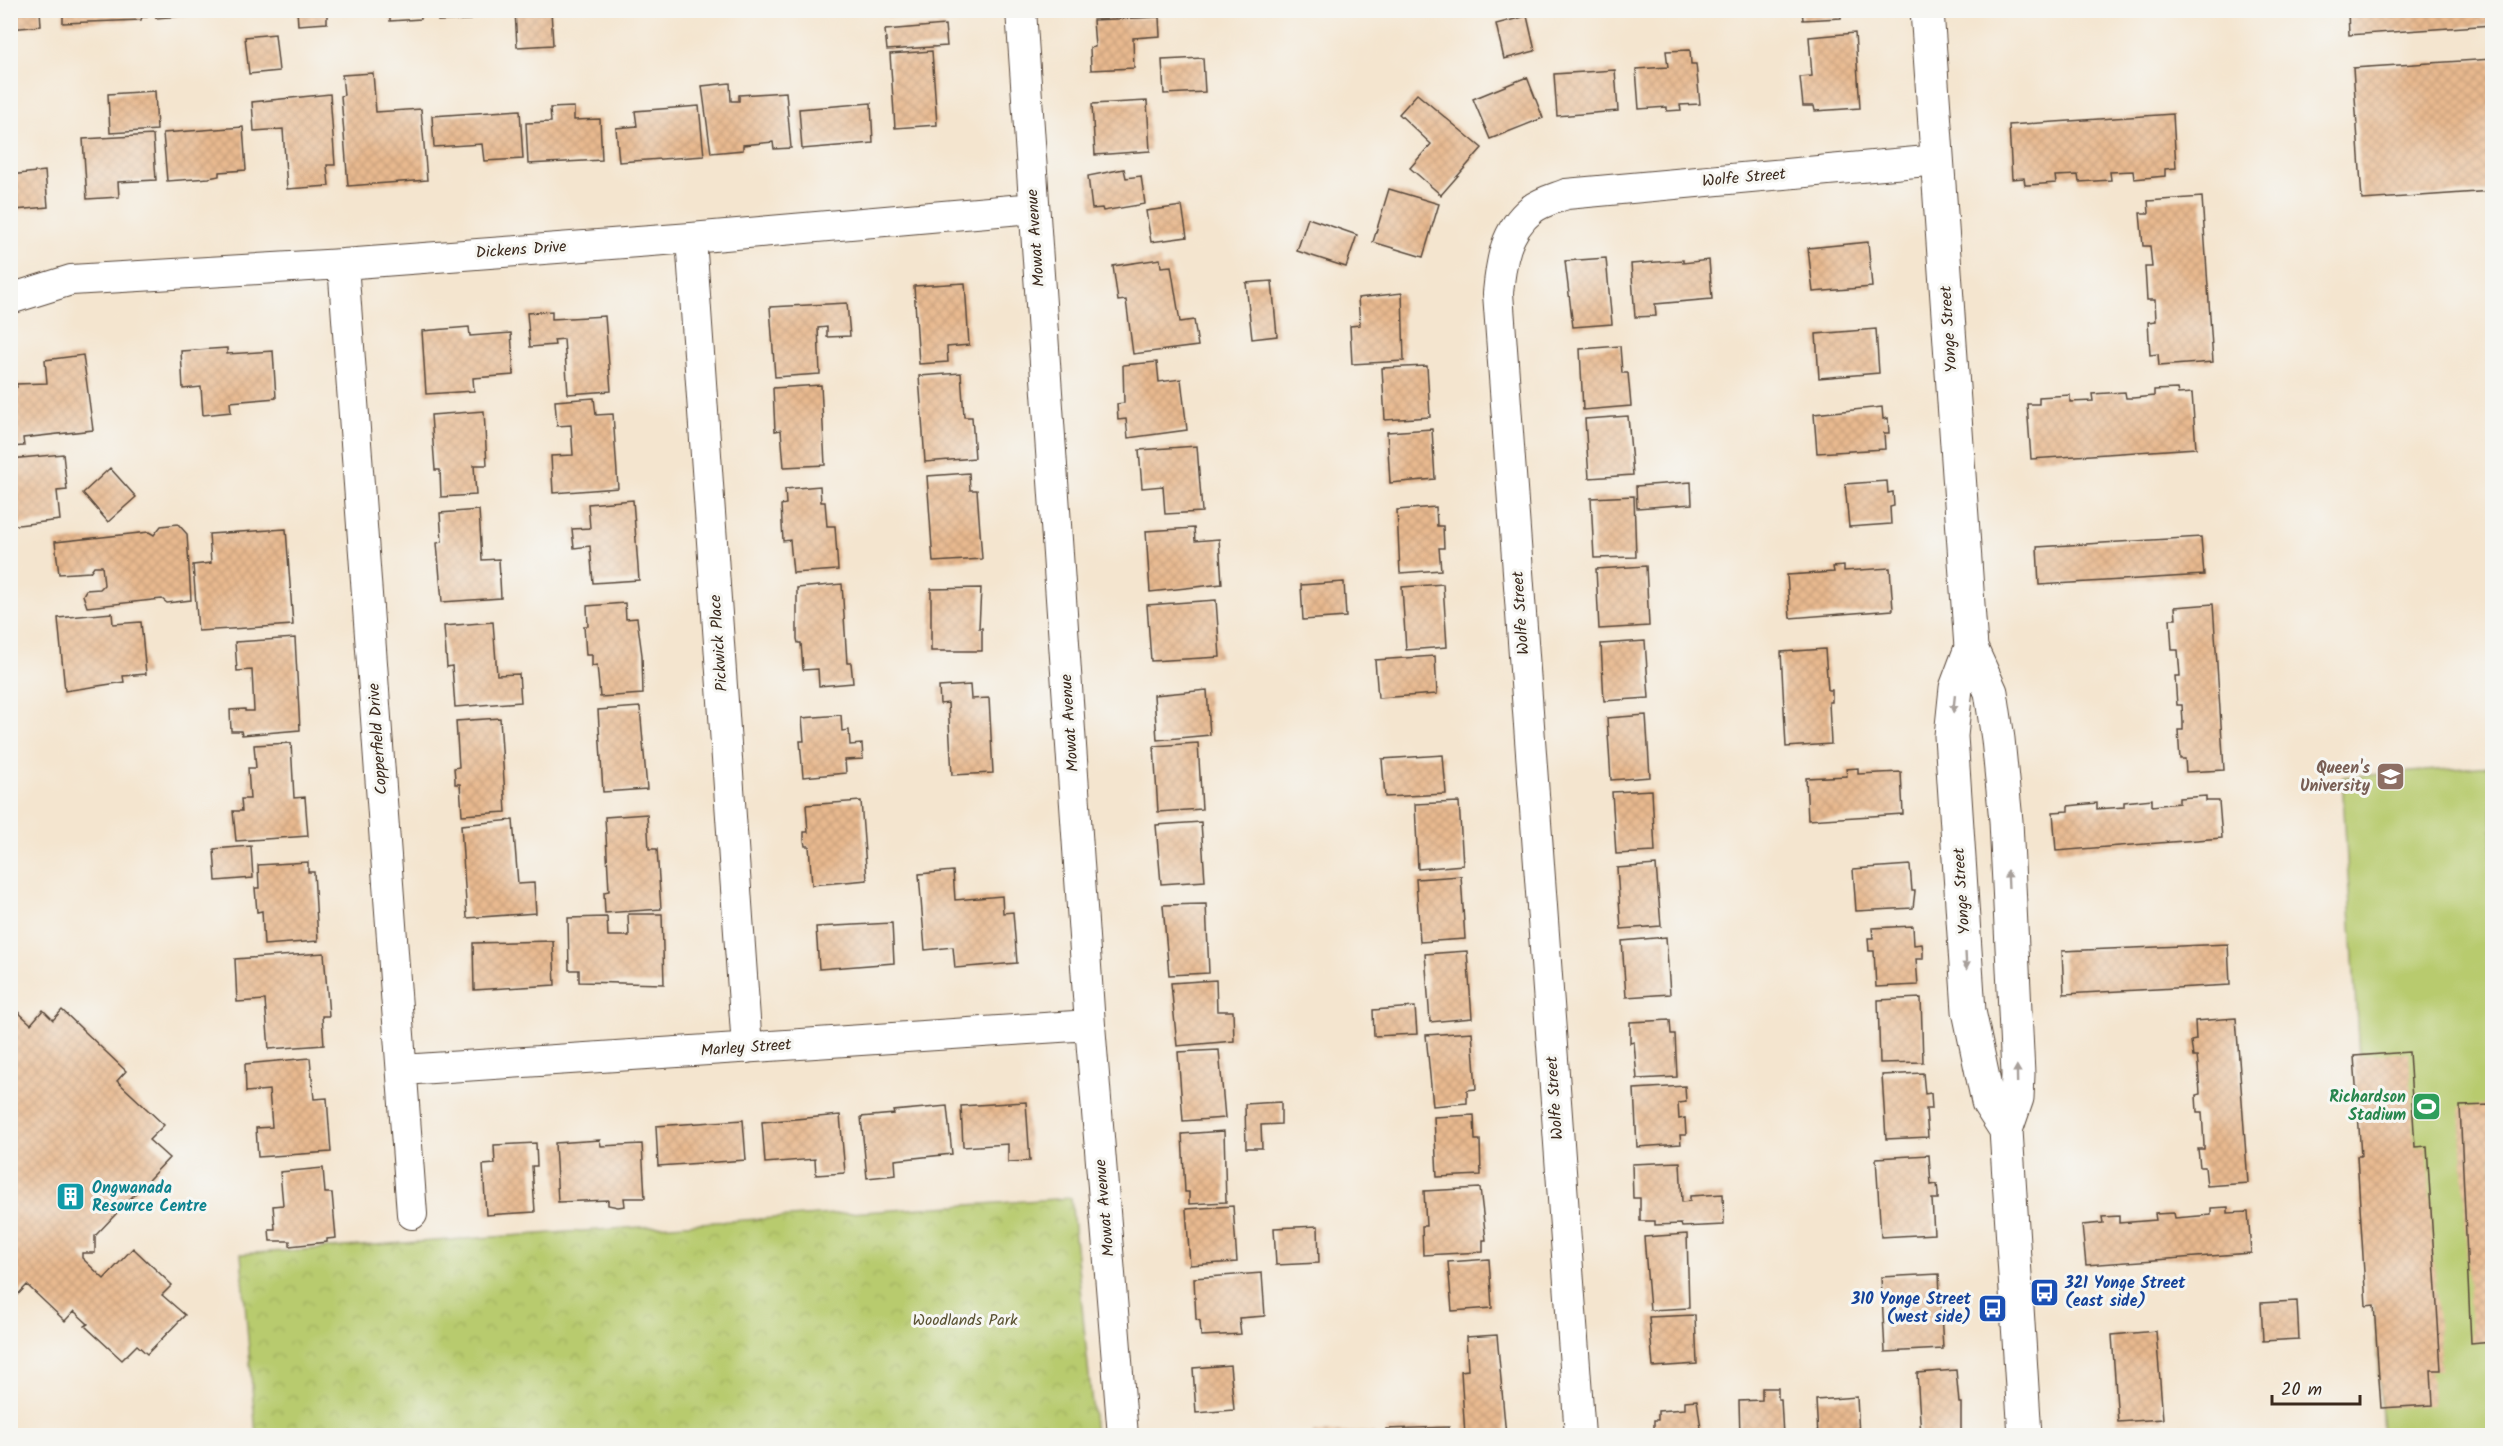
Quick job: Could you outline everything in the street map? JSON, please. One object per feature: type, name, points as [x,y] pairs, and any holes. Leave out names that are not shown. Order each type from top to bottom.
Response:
[{"type":"street","name":"Mowat Avenue","points":[[1021,10],[1090,1025],[1123,1436]]},
{"type":"street","name":"Yonge Street","points":[[1927,10],[1971,648],[1991,692],[2006,821],[2018,1074],[2017,1098],[2006,1130],[2025,1436]]},
{"type":"street","name":"Wolfe Street","points":[[1580,1436],[1498,293],[1501,260],[1512,232],[1533,209],[1566,194],[1938,160]]},
{"type":"street","name":"Dickens Drive","points":[[10,298],[71,280],[343,264],[691,238],[1034,208]]},
{"type":"street","name":"Pickwick Place","points":[[691,238],[747,1048]]},
{"type":"street","name":"Copperfield Drive","points":[[343,264],[412,1214]]},
{"type":"street","name":"Yonge Street","points":[[1971,648],[1956,688],[1951,736],[1969,1011],[1988,1102],[2006,1130]]},
{"type":"street","name":"Marley Street","points":[[402,1070],[1090,1025]]},
{"type":"green space","name":"Richardson Stadium","points":[[2492,766],[2492,1435],[2382,1435],[2342,777]]},
{"type":"green space","name":"Woodlands Park","points":[[1071,1198],[1095,1435],[256,1435],[241,1254]]},
{"type":"building","points":[[10,10],[40,10],[41,26],[10,29]]},
{"type":"building","points":[[63,10],[147,10],[147,17],[142,17],[141,20],[63,23]]},
{"type":"building","points":[[155,10],[234,10],[234,12],[156,18]]},
{"type":"building","points":[[297,10],[327,10],[327,23],[298,25]]},
{"type":"building","points":[[390,10],[420,10],[421,19],[390,21]]},
{"type":"building","points":[[438,10],[470,10],[471,20],[438,21]]},
{"type":"building","points":[[515,10],[551,10],[553,45],[517,47]]},
{"type":"building","points":[[886,10],[933,10],[933,13],[887,17]]},
{"type":"building","points":[[1802,10],[1841,10],[1841,18],[1803,20]]},
{"type":"building","points":[[2348,10],[2492,10],[2492,25],[2349,35]]},
{"type":"building","points":[[1527,16],[1535,51],[1504,59],[1496,24]]},
{"type":"building","points":[[1159,17],[1160,36],[1133,38],[1134,68],[1091,70],[1090,48],[1095,47],[1093,20]]},
{"type":"building","points":[[945,25],[947,46],[887,50],[885,30]]},
{"type":"building","points":[[1855,33],[1860,108],[1815,111],[1814,106],[1803,106],[1800,77],[1812,76],[1809,37]]},
{"type":"building","points":[[275,34],[279,71],[249,74],[245,37]]},
{"type":"building","points":[[1690,50],[1691,64],[1696,64],[1700,104],[1680,105],[1681,110],[1667,111],[1667,107],[1639,109],[1636,69],[1668,67],[1666,51]]},
{"type":"building","points":[[932,51],[937,125],[895,128],[890,54]]},
{"type":"building","points":[[1203,58],[1205,92],[1164,94],[1162,60]]},
{"type":"building","points":[[2492,59],[2492,191],[2362,200],[2353,68]]},
{"type":"building","points":[[1615,70],[1618,111],[1557,116],[1554,74]]},
{"type":"building","points":[[373,73],[376,112],[421,109],[427,180],[348,186],[341,96],[344,95],[342,75]]},
{"type":"building","points":[[1527,77],[1543,118],[1490,139],[1473,99]]},
{"type":"building","points":[[730,83],[731,101],[739,101],[739,95],[786,92],[791,148],[774,149],[773,142],[743,145],[743,150],[711,153],[702,86]]},
{"type":"building","points":[[155,91],[157,130],[110,133],[108,94]]},
{"type":"building","points":[[330,94],[335,165],[327,165],[329,186],[287,189],[283,129],[254,131],[252,102]]},
{"type":"building","points":[[1417,94],[1482,148],[1441,195],[1410,168],[1431,144],[1399,114]]},
{"type":"building","points":[[1147,101],[1150,151],[1095,155],[1092,104]]},
{"type":"building","points":[[871,103],[873,143],[802,149],[799,109]]},
{"type":"building","points":[[699,106],[704,156],[619,162],[616,128],[637,126],[635,111]]},
{"type":"building","points":[[574,107],[574,120],[600,119],[602,160],[528,164],[526,123],[551,122],[550,108]]},
{"type":"building","points":[[520,110],[523,159],[484,161],[482,144],[434,147],[432,116]]},
{"type":"building","points":[[2173,114],[2176,168],[2165,169],[2165,176],[2134,179],[2133,171],[2110,172],[2111,180],[2079,182],[2078,175],[2055,176],[2056,183],[2028,185],[2025,185],[2024,178],[2012,179],[2009,125]]},
{"type":"building","points":[[243,127],[246,170],[219,172],[219,176],[209,178],[167,181],[163,133]]},
{"type":"building","points":[[153,135],[156,180],[118,182],[119,197],[87,199],[83,139]]},
{"type":"building","points":[[1124,169],[1126,178],[1141,176],[1145,204],[1103,211],[1102,208],[1092,209],[1088,176]]},
{"type":"building","points":[[45,171],[48,207],[15,210],[16,215],[10,215],[10,175]]},
{"type":"building","points":[[1389,189],[1439,204],[1423,257],[1373,242]]},
{"type":"building","points":[[2202,197],[2213,362],[2159,366],[2158,354],[2150,355],[2148,322],[2156,321],[2155,300],[2147,300],[2145,267],[2152,267],[2150,246],[2143,246],[2140,213],[2149,213],[2148,201]]},
{"type":"building","points":[[1182,206],[1187,237],[1151,242],[1146,211]]},
{"type":"building","points":[[1308,218],[1357,235],[1346,267],[1297,251]]},
{"type":"building","points":[[1868,242],[1872,287],[1813,292],[1808,248]]},
{"type":"building","points":[[1606,258],[1612,324],[1573,327],[1565,261]]},
{"type":"building","points":[[1160,259],[1161,267],[1171,266],[1180,322],[1194,320],[1198,346],[1133,354],[1126,300],[1118,301],[1113,266]]},
{"type":"building","points":[[1683,260],[1683,263],[1709,260],[1712,299],[1655,304],[1656,316],[1635,317],[1631,264]]},
{"type":"building","points":[[1272,281],[1277,336],[1252,339],[1246,283]]},
{"type":"building","points":[[965,283],[969,345],[947,347],[948,362],[919,364],[914,286]]},
{"type":"building","points":[[1402,293],[1404,361],[1352,364],[1350,326],[1360,325],[1358,298]]},
{"type":"building","points":[[847,303],[850,336],[827,337],[827,327],[818,328],[820,374],[775,377],[770,307]]},
{"type":"building","points":[[552,311],[552,319],[605,316],[611,391],[568,394],[564,339],[554,340],[555,345],[530,347],[527,313]]},
{"type":"building","points":[[469,327],[470,336],[511,333],[514,375],[473,378],[474,391],[426,394],[422,331]]},
{"type":"building","points":[[1876,329],[1879,373],[1819,378],[1816,334]]},
{"type":"building","points":[[1620,346],[1622,373],[1628,373],[1631,406],[1583,410],[1580,349]]},
{"type":"building","points":[[227,348],[227,354],[273,351],[276,398],[230,402],[231,412],[203,415],[201,387],[183,389],[181,351]]},
{"type":"building","points":[[83,355],[93,430],[23,438],[24,446],[10,447],[10,388],[17,387],[16,384],[47,383],[45,360]]},
{"type":"building","points":[[1157,362],[1159,382],[1181,379],[1187,430],[1128,438],[1126,419],[1118,420],[1117,404],[1124,403],[1123,365]]},
{"type":"building","points":[[1427,366],[1430,417],[1385,420],[1382,368]]},
{"type":"building","points":[[961,373],[964,417],[972,417],[975,458],[925,462],[919,376]]},
{"type":"building","points":[[821,385],[825,465],[784,467],[781,430],[775,431],[773,388]]},
{"type":"building","points":[[2177,389],[2178,394],[2192,393],[2196,448],[2031,459],[2027,404],[2039,404],[2039,397],[2070,395],[2070,402],[2093,401],[2092,394],[2125,392],[2126,398],[2133,398],[2154,396],[2154,390]]},
{"type":"building","points":[[594,398],[596,415],[613,414],[618,488],[553,493],[551,456],[573,455],[571,425],[557,426],[555,401]]},
{"type":"building","points":[[1882,407],[1883,419],[1888,418],[1889,433],[1884,433],[1885,449],[1817,453],[1814,414]]},
{"type":"building","points":[[484,411],[487,465],[474,465],[476,495],[441,497],[440,470],[435,470],[431,415]]},
{"type":"building","points":[[1628,416],[1633,475],[1589,478],[1585,419]]},
{"type":"building","points":[[1432,429],[1435,479],[1390,483],[1387,432]]},
{"type":"building","points":[[1197,446],[1202,512],[1165,514],[1163,486],[1142,488],[1139,450]]},
{"type":"building","points":[[63,454],[67,490],[57,491],[60,520],[10,526],[10,459]]},
{"type":"building","points":[[110,468],[136,497],[108,522],[83,493]]},
{"type":"building","points":[[969,473],[970,490],[977,490],[982,559],[933,562],[927,476]]},
{"type":"building","points":[[1887,481],[1888,493],[1893,492],[1894,506],[1890,507],[1891,524],[1849,527],[1845,484]]},
{"type":"building","points":[[1691,482],[1692,504],[1637,508],[1636,486]]},
{"type":"building","points":[[820,486],[821,502],[825,502],[827,526],[835,526],[838,570],[793,573],[790,540],[783,541],[781,505],[786,504],[785,489]]},
{"type":"building","points":[[1634,496],[1636,557],[1594,558],[1591,498]]},
{"type":"building","points":[[633,500],[639,580],[593,583],[590,546],[574,548],[572,529],[590,528],[588,504]]},
{"type":"building","points":[[1436,507],[1437,526],[1443,526],[1444,548],[1439,548],[1441,570],[1400,573],[1397,510]]},
{"type":"building","points":[[479,510],[482,560],[499,559],[501,598],[442,602],[437,543],[442,542],[440,513]]},
{"type":"building","points":[[178,524],[187,534],[191,600],[167,603],[162,599],[87,607],[83,595],[86,590],[100,589],[104,585],[102,566],[94,566],[90,572],[59,574],[55,542],[149,532],[154,535],[161,526]]},
{"type":"building","points":[[1194,528],[1195,541],[1219,539],[1222,584],[1150,592],[1146,531]]},
{"type":"building","points":[[286,529],[293,625],[198,631],[193,565],[211,563],[209,534]]},
{"type":"building","points":[[2201,537],[2204,575],[2039,585],[2037,547]]},
{"type":"building","points":[[1646,566],[1649,626],[1599,629],[1596,569]]},
{"type":"building","points":[[1844,566],[1844,571],[1890,568],[1893,610],[1790,618],[1787,575],[1834,572],[1833,567]]},
{"type":"building","points":[[1344,582],[1346,617],[1303,620],[1301,585]]},
{"type":"building","points":[[842,584],[847,663],[851,663],[853,683],[819,686],[818,669],[803,670],[801,643],[798,643],[797,639],[797,588]]},
{"type":"building","points":[[1443,584],[1447,647],[1406,650],[1402,587]]},
{"type":"building","points":[[981,588],[979,628],[982,628],[982,651],[931,651],[931,589]]},
{"type":"building","points":[[1216,600],[1220,657],[1151,661],[1147,605]]},
{"type":"building","points":[[625,603],[626,619],[637,618],[642,655],[643,694],[600,697],[597,665],[592,666],[592,655],[586,655],[584,626],[588,626],[587,606]]},
{"type":"building","points":[[2213,604],[2224,770],[2186,772],[2185,759],[2180,759],[2178,730],[2183,730],[2182,705],[2177,705],[2175,676],[2180,676],[2178,650],[2172,650],[2170,619],[2176,619],[2175,607]]},
{"type":"building","points":[[112,613],[113,624],[141,622],[146,674],[123,676],[124,682],[65,691],[58,618]]},
{"type":"building","points":[[493,622],[497,675],[519,674],[521,702],[455,707],[452,666],[447,667],[444,626]]},
{"type":"building","points":[[295,638],[300,730],[242,735],[241,731],[231,731],[230,710],[254,711],[252,670],[237,671],[235,642]]},
{"type":"building","points":[[1645,641],[1649,698],[1604,701],[1601,644]]},
{"type":"building","points":[[1825,649],[1828,690],[1832,690],[1832,702],[1829,702],[1831,744],[1786,747],[1781,652]]},
{"type":"building","points":[[1435,656],[1437,694],[1378,698],[1375,660]]},
{"type":"building","points":[[970,685],[971,699],[989,698],[993,773],[952,775],[948,703],[940,704],[939,687]]},
{"type":"building","points":[[1207,690],[1210,735],[1157,740],[1154,695]]},
{"type":"building","points":[[640,707],[647,789],[603,792],[598,710]]},
{"type":"building","points":[[841,715],[842,731],[849,730],[850,745],[862,744],[863,759],[845,760],[846,773],[803,777],[800,741],[804,741],[802,718]]},
{"type":"building","points":[[1646,715],[1650,777],[1611,780],[1607,718]]},
{"type":"building","points":[[500,718],[506,812],[462,815],[460,784],[455,784],[454,768],[459,767],[456,721]]},
{"type":"building","points":[[291,743],[294,798],[305,797],[308,836],[236,841],[233,811],[242,811],[241,799],[250,799],[248,768],[256,768],[254,745]]},
{"type":"building","points":[[1198,743],[1202,809],[1158,812],[1154,746]]},
{"type":"building","points":[[1443,755],[1446,794],[1385,797],[1382,759]]},
{"type":"building","points":[[1858,768],[1858,774],[1901,772],[1903,814],[1808,820],[1806,778],[1847,776],[1846,769]]},
{"type":"building","points":[[1652,790],[1655,852],[1616,854],[1612,792]]},
{"type":"building","points":[[2206,796],[2206,801],[2219,801],[2222,838],[2056,851],[2053,812],[2068,811],[2068,806],[2097,803],[2097,809],[2124,807],[2124,802],[2152,799],[2152,806],[2179,803],[2179,798]]},
{"type":"building","points":[[861,801],[867,880],[812,885],[809,846],[805,846],[804,840],[804,832],[808,832],[806,805]]},
{"type":"building","points":[[1459,802],[1463,865],[1418,869],[1415,804]]},
{"type":"building","points":[[647,814],[649,849],[657,849],[661,909],[605,913],[604,892],[609,891],[605,817]]},
{"type":"building","points":[[513,820],[518,884],[534,883],[536,913],[467,918],[461,825]]},
{"type":"building","points":[[1201,822],[1205,881],[1161,884],[1156,825]]},
{"type":"building","points":[[251,846],[253,878],[216,881],[214,849]]},
{"type":"building","points":[[308,862],[308,872],[314,872],[318,941],[264,945],[262,911],[257,912],[255,888],[259,888],[258,865]]},
{"type":"building","points":[[1656,865],[1661,926],[1621,929],[1617,868]]},
{"type":"building","points":[[1910,865],[1912,891],[1915,891],[1913,908],[1856,911],[1853,869]]},
{"type":"building","points":[[953,871],[955,900],[1002,896],[1003,913],[1013,912],[1017,963],[955,968],[953,947],[925,950],[919,874]]},
{"type":"building","points":[[1461,876],[1465,939],[1420,942],[1416,879]]},
{"type":"building","points":[[1206,904],[1209,973],[1169,975],[1163,905]]},
{"type":"building","points":[[628,914],[662,914],[664,984],[579,982],[579,970],[569,970],[568,918],[607,917],[608,936],[629,936]]},
{"type":"building","points":[[892,923],[894,963],[819,969],[816,927]]},
{"type":"building","points":[[1913,926],[1914,945],[1922,944],[1923,951],[1923,959],[1916,959],[1918,985],[1876,987],[1874,951],[1869,951],[1868,938],[1873,938],[1872,928]]},
{"type":"building","points":[[1666,937],[1670,994],[1626,997],[1622,941]]},
{"type":"building","points":[[553,941],[555,985],[474,990],[473,943]]},
{"type":"building","points":[[2228,944],[2230,985],[2064,994],[2062,951]]},
{"type":"building","points":[[1467,951],[1472,1018],[1430,1022],[1425,954]]},
{"type":"building","points":[[324,953],[329,1016],[322,1016],[324,1045],[269,1049],[265,1000],[237,1002],[235,959]]},
{"type":"building","points":[[1216,980],[1217,1011],[1233,1011],[1234,1041],[1177,1046],[1171,983]]},
{"type":"building","points":[[1921,998],[1923,1062],[1880,1063],[1878,1000]]},
{"type":"building","points":[[1415,1007],[1417,1034],[1374,1036],[1373,1010]]},
{"type":"building","name":"Ongwanada Resource Centre","points":[[43,1010],[53,1020],[62,1010],[126,1071],[117,1081],[164,1125],[149,1140],[169,1158],[95,1236],[95,1253],[82,1253],[82,1258],[104,1279],[133,1248],[172,1285],[162,1295],[185,1315],[147,1354],[137,1345],[122,1360],[85,1326],[88,1324],[74,1311],[65,1321],[27,1285],[10,1303],[10,1012],[17,1011],[31,1024]]},
{"type":"building","points":[[2236,1018],[2248,1183],[2207,1186],[2205,1167],[2200,1167],[2198,1149],[2204,1149],[2202,1112],[2197,1112],[2196,1095],[2200,1094],[2198,1065],[2197,1057],[2193,1057],[2191,1041],[2196,1040],[2195,1021]]},
{"type":"building","points":[[1670,1020],[1671,1034],[1675,1034],[1677,1077],[1637,1079],[1634,1042],[1630,1043],[1630,1022]]},
{"type":"building","points":[[1472,1032],[1476,1089],[1467,1090],[1467,1103],[1433,1106],[1426,1035]]},
{"type":"building","points":[[1219,1050],[1225,1118],[1183,1121],[1178,1052]]},
{"type":"building","points":[[2409,1052],[2415,1147],[2427,1146],[2441,1370],[2431,1370],[2433,1405],[2381,1408],[2374,1305],[2366,1306],[2357,1156],[2361,1156],[2354,1056]]},
{"type":"building","points":[[310,1058],[314,1099],[327,1098],[331,1152],[258,1157],[256,1128],[272,1127],[269,1090],[246,1092],[245,1064]]},
{"type":"building","points":[[1923,1073],[1925,1094],[1931,1093],[1932,1109],[1926,1109],[1928,1137],[1886,1139],[1882,1075]]},
{"type":"building","points":[[1685,1086],[1686,1102],[1678,1103],[1679,1119],[1685,1118],[1686,1135],[1680,1135],[1681,1144],[1637,1147],[1634,1089]]},
{"type":"building","points":[[1026,1102],[1030,1161],[1008,1162],[1008,1144],[963,1147],[961,1106]]},
{"type":"building","points":[[1281,1102],[1281,1124],[1261,1125],[1262,1148],[1246,1148],[1245,1104]]},
{"type":"building","points":[[2492,1105],[2492,1341],[2471,1343],[2460,1106]]},
{"type":"building","points":[[947,1106],[952,1154],[895,1160],[896,1175],[867,1178],[861,1117],[894,1114],[893,1111]]},
{"type":"building","points":[[840,1115],[845,1173],[816,1175],[815,1159],[765,1163],[762,1122]]},
{"type":"building","points":[[1474,1115],[1475,1140],[1480,1140],[1481,1175],[1437,1177],[1434,1117]]},
{"type":"building","points":[[743,1120],[746,1160],[658,1166],[656,1126]]},
{"type":"building","points":[[1224,1131],[1226,1202],[1189,1204],[1189,1192],[1185,1192],[1182,1134]]},
{"type":"building","points":[[600,1140],[601,1146],[642,1144],[645,1198],[624,1198],[625,1206],[618,1207],[608,1205],[608,1200],[558,1202],[555,1143]]},
{"type":"building","points":[[536,1143],[537,1166],[532,1166],[535,1212],[486,1215],[483,1165],[495,1164],[494,1145]]},
{"type":"building","points":[[1929,1155],[1931,1185],[1937,1184],[1938,1193],[1938,1199],[1932,1199],[1934,1234],[1881,1237],[1876,1158]]},
{"type":"building","points":[[1680,1162],[1682,1202],[1690,1201],[1690,1196],[1723,1194],[1724,1225],[1682,1227],[1681,1224],[1655,1225],[1655,1221],[1640,1221],[1640,1198],[1633,1198],[1632,1164]]},
{"type":"building","points":[[323,1168],[325,1193],[332,1193],[336,1238],[327,1239],[327,1242],[290,1246],[290,1241],[270,1241],[269,1229],[275,1229],[273,1206],[283,1205],[280,1172]]},
{"type":"building","points":[[1480,1188],[1486,1240],[1483,1240],[1483,1252],[1423,1255],[1422,1226],[1426,1226],[1424,1191]]},
{"type":"building","points":[[1233,1206],[1237,1262],[1190,1265],[1186,1209]]},
{"type":"building","points":[[2228,1207],[2228,1213],[2248,1212],[2251,1253],[2086,1265],[2082,1225],[2103,1223],[2102,1217],[2119,1216],[2119,1223],[2156,1220],[2155,1214],[2174,1213],[2175,1218],[2211,1215],[2211,1208]]},
{"type":"building","points":[[1318,1226],[1319,1263],[1276,1265],[1274,1228]]},
{"type":"building","points":[[1687,1234],[1689,1308],[1650,1310],[1644,1237]]},
{"type":"building","points":[[1489,1259],[1492,1308],[1452,1311],[1448,1262]]},
{"type":"building","points":[[1262,1273],[1265,1316],[1239,1318],[1241,1334],[1201,1336],[1200,1321],[1196,1319],[1194,1278]]},
{"type":"building","points":[[1939,1274],[1943,1349],[1885,1352],[1881,1277]]},
{"type":"building","points":[[2297,1301],[2299,1339],[2263,1341],[2261,1303]]},
{"type":"building","points":[[1695,1315],[1697,1364],[1653,1367],[1649,1317]]},
{"type":"building","points":[[2156,1331],[2163,1419],[2118,1422],[2112,1335]]},
{"type":"building","points":[[1497,1335],[1506,1436],[1465,1436],[1461,1371],[1468,1370],[1466,1337]]},
{"type":"building","points":[[1230,1365],[1234,1410],[1196,1413],[1193,1368]]},
{"type":"building","points":[[1956,1370],[1959,1403],[1961,1403],[1961,1436],[1921,1436],[1917,1373]]},
{"type":"building","points":[[1762,1388],[1778,1388],[1778,1399],[1781,1399],[1783,1436],[1740,1436],[1739,1401],[1762,1400]]},
{"type":"building","points":[[1857,1397],[1859,1436],[1818,1436],[1816,1400]]},
{"type":"building","points":[[1697,1400],[1702,1436],[1654,1436],[1654,1420],[1658,1420],[1658,1411],[1685,1409],[1685,1401]]},
{"type":"building","points":[[1449,1427],[1449,1436],[1387,1436],[1386,1429]]},
{"type":"building","points":[[1313,1432],[1373,1432],[1374,1436],[1313,1436]]},
{"type":"place","name":"Queen's University","points":[[2391,777]]},
{"type":"place","name":"Richardson Stadium","points":[[2427,1106]]},
{"type":"place","name":"Ongwanada Resource Centre","points":[[71,1197]]},
{"type":"place","name":"321 Yonge Street (east side)","points":[[2044,1292]]},
{"type":"place","name":"310 Yonge Street (west side)","points":[[1992,1308]]}]
